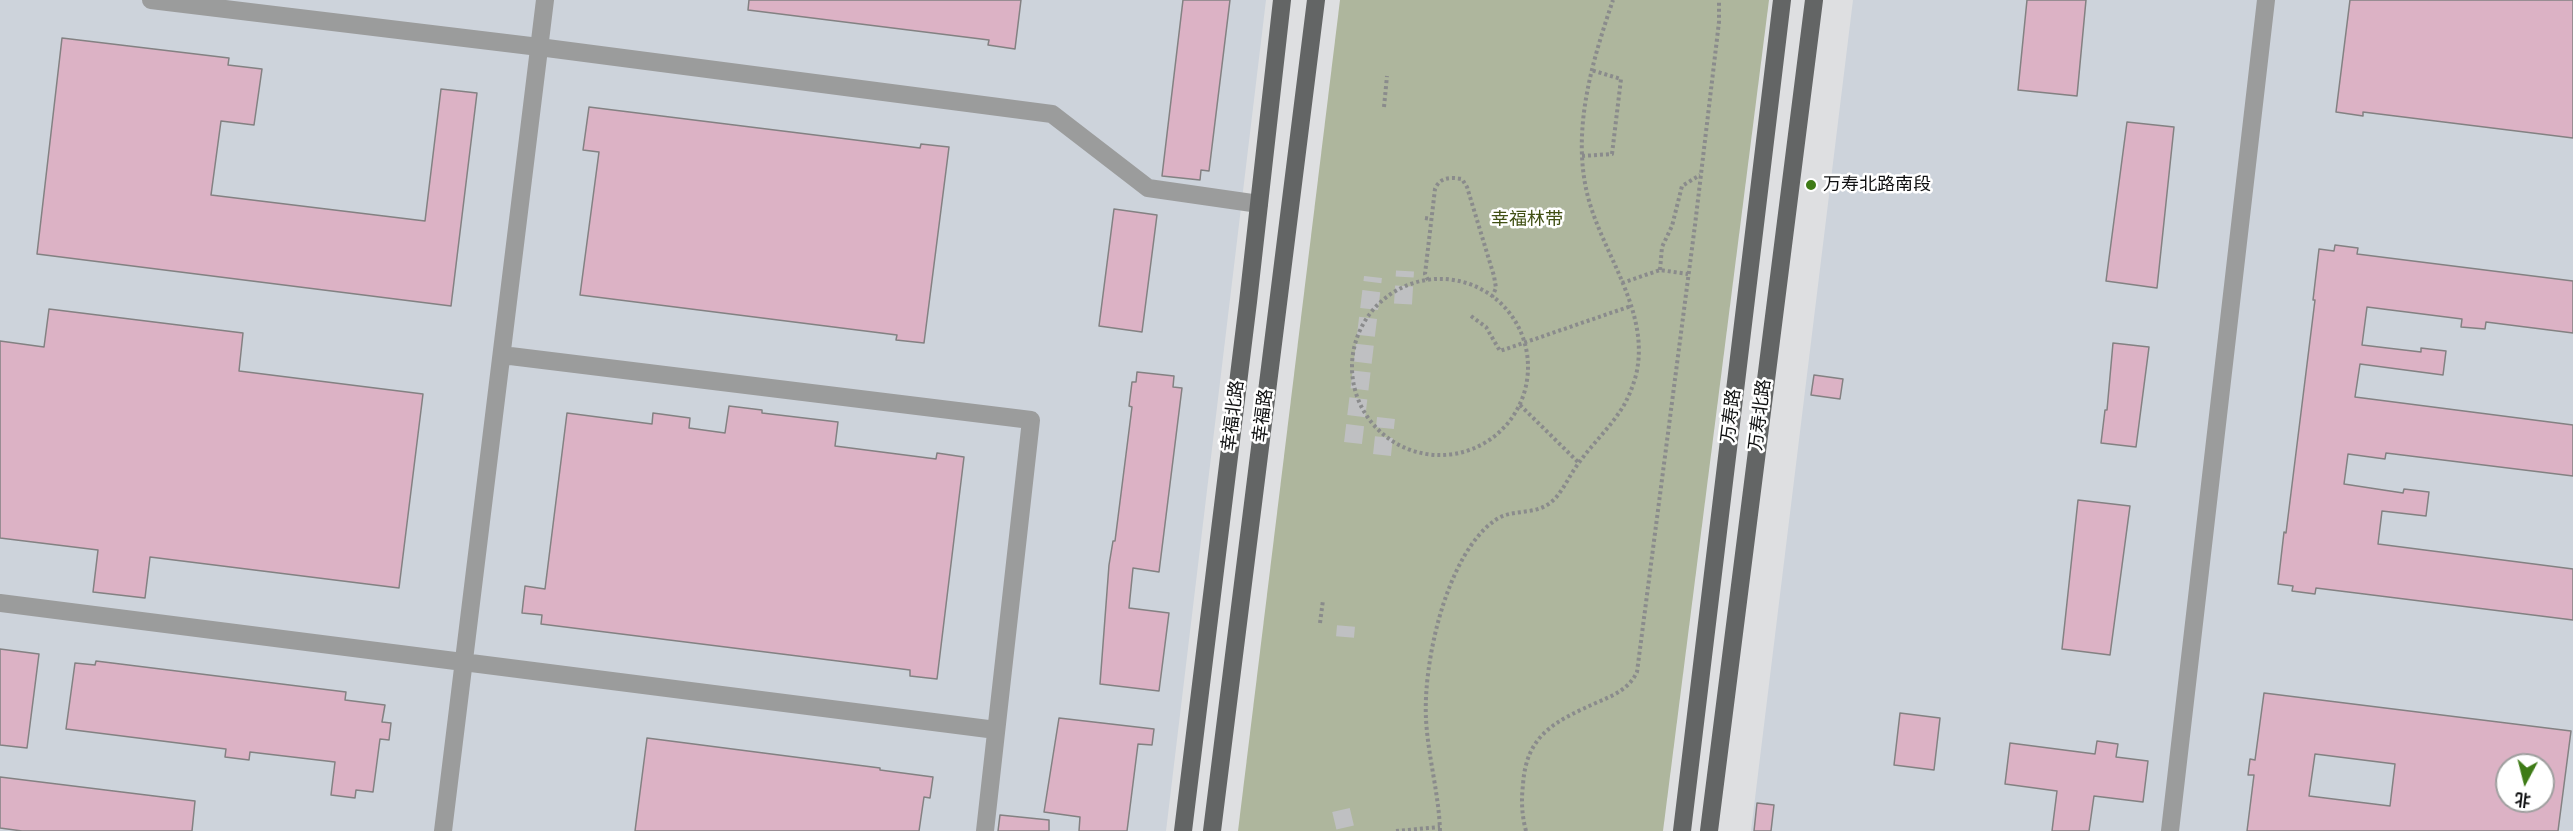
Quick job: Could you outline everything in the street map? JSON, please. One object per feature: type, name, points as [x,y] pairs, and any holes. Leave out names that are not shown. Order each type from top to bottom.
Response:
[{"type":"main road","name":"幸福北路","points":[[1183,831],[1282,0]]},
{"type":"main road","name":"幸福路","points":[[1212,831],[1316,0]]},
{"type":"main road","name":"万寿路","points":[[1682,831],[1782,0]]},
{"type":"main road","name":"万寿北路","points":[[1709,831],[1814,0]]},
{"type":"street","points":[[151,0],[539,47],[1052,114],[1148,188],[1259,204]]},
{"type":"street","points":[[443,831],[545,0]]},
{"type":"street","points":[[2170,831],[2266,0]]},
{"type":"street","points":[[501,355],[1031,420],[984,831]]},
{"type":"street","points":[[0,603],[996,730]]},
{"type":"path","points":[[1396,831],[1440,829],[1426,721],[1426,698],[1443,607],[1465,555],[1486,528],[1504,515],[1540,509],[1549,505],[1579,462],[1613,421],[1630,393],[1638,365],[1639,348],[1631,306],[1588,197],[1582,156],[1583,128],[1591,70],[1613,0]]},
{"type":"path","points":[[1526,831],[1522,811],[1523,779],[1530,750],[1539,737],[1551,726],[1626,688],[1637,672],[1719,22],[1719,0]]},
{"type":"path","points":[[1582,156],[1612,154],[1621,80],[1591,70]]},
{"type":"path","points":[[1384,106],[1387,76]]},
{"type":"path","points":[[1660,270],[1662,247],[1672,226],[1682,186],[1700,175]]},
{"type":"path","points":[[1428,280],[1425,274],[1437,183],[1453,177],[1462,179],[1467,187],[1494,276],[1496,288],[1492,297]]},
{"type":"path","points":[[1425,218],[1431,219]]},
{"type":"path","points":[[1622,283],[1660,270],[1688,274]]},
{"type":"path","points":[[1428,280],[1456,280],[1485,291],[1492,297],[1508,310],[1524,337],[1529,367],[1524,397],[1520,405],[1509,423],[1486,443],[1458,454],[1428,455],[1401,447],[1378,430],[1361,408],[1352,381],[1352,353],[1361,327],[1378,304],[1393,293],[1401,288],[1428,280]]},
{"type":"path","points":[[1471,316],[1486,327],[1500,351],[1631,306]]},
{"type":"path","points":[[1520,405],[1579,462]]},
{"type":"path","points":[[1320,623],[1323,600]]},
{"type":"shaded area","points":[[0,0],[1266,0],[1166,831],[0,831]]},
{"type":"shaded area","points":[[1853,0],[2573,0],[2573,831],[1751,831]]},
{"type":"green space","name":"幸福林带","points":[[1340,0],[1769,0],[1663,831],[1238,831]]},
{"type":"building","points":[[749,0],[1021,0],[1015,49],[988,45],[989,40],[748,10]]},
{"type":"building","points":[[1183,0],[1230,0],[1209,171],[1201,170],[1200,180],[1162,176]]},
{"type":"building","points":[[2027,0],[2086,0],[2077,96],[2018,90]]},
{"type":"building","points":[[2350,0],[2573,0],[2573,138],[2363,112],[2363,116],[2336,112]]},
{"type":"building","points":[[62,38],[229,58],[228,65],[262,69],[254,125],[221,121],[211,195],[425,221],[441,89],[477,93],[451,306],[37,254]]},
{"type":"building","points":[[589,107],[920,148],[921,144],[949,147],[924,343],[896,340],[897,335],[580,295],[599,152],[583,150]]},
{"type":"building","points":[[2127,122],[2174,127],[2157,288],[2106,281]]},
{"type":"building","points":[[1114,209],[1157,215],[1142,332],[1099,326]]},
{"type":"building","points":[[2335,245],[2358,248],[2357,254],[2573,281],[2573,333],[2486,322],[2485,329],[2461,327],[2462,319],[2367,307],[2362,345],[2421,352],[2421,348],[2446,351],[2443,375],[2360,364],[2355,397],[2573,425],[2573,476],[2386,453],[2385,459],[2348,454],[2344,484],[2403,493],[2404,489],[2429,492],[2426,516],[2382,511],[2378,544],[2573,569],[2573,620],[2316,588],[2315,594],[2292,591],[2293,586],[2278,584],[2315,300],[2313,300],[2319,249],[2334,251]]},
{"type":"building","points":[[49,309],[243,333],[239,371],[423,394],[399,588],[150,557],[145,598],[93,592],[98,550],[0,538],[0,341],[44,347]]},
{"type":"building","points":[[2113,343],[2149,347],[2136,447],[2101,443],[2105,410],[2107,410]]},
{"type":"building","points":[[1137,372],[1174,376],[1173,387],[1182,388],[1159,572],[1133,568],[1129,608],[1169,613],[1159,691],[1100,684],[1109,565],[1113,541],[1115,541],[1132,407],[1129,406],[1132,382],[1136,382]]},
{"type":"building","points":[[1814,375],[1843,379],[1840,399],[1811,395]]},
{"type":"building","points":[[729,406],[762,410],[762,413],[838,422],[835,446],[936,459],[937,453],[964,457],[937,679],[910,676],[910,670],[541,624],[542,615],[522,613],[525,586],[545,589],[567,413],[652,424],[653,413],[690,418],[689,428],[725,433]]},
{"type":"building","points":[[2078,500],[2130,506],[2110,655],[2062,649]]},
{"type":"building","points":[[0,649],[39,654],[27,748],[0,745]]},
{"type":"building","points":[[96,661],[346,692],[345,700],[385,705],[382,722],[391,723],[389,740],[380,739],[373,792],[356,790],[355,798],[331,795],[335,762],[250,752],[249,760],[225,757],[226,749],[66,729],[75,663],[95,665]]},
{"type":"building","points":[[2264,693],[2571,731],[2558,831],[2247,831],[2254,775],[2248,775],[2250,759],[2255,760]],"holes":[[[2315,754],[2395,764],[2390,806],[2309,796]]]},
{"type":"building","points":[[1900,713],[1940,718],[1934,770],[1894,765]]},
{"type":"building","points":[[1059,718],[1154,729],[1152,745],[1138,744],[1127,831],[1079,831],[1080,817],[1044,812]]},
{"type":"building","points":[[647,738],[933,777],[930,798],[924,797],[919,831],[635,831]]},
{"type":"building","points":[[2097,741],[2118,744],[2116,757],[2148,761],[2143,802],[2094,796],[2089,831],[2052,831],[2057,791],[2005,784],[2010,743],[2095,754]]},
{"type":"building","points":[[0,777],[195,801],[192,831],[22,831],[0,828]]},
{"type":"building","points":[[1757,803],[1774,805],[1771,831],[1754,831]]},
{"type":"building","points":[[1000,815],[1049,820],[1049,831],[998,831]]},
{"type":"tunnel","points":[[1403,304],[1405,271]]},
{"type":"tunnel","points":[[1353,443],[1373,277]]},
{"type":"tunnel","points":[[1382,455],[1386,418]]},
{"type":"tunnel","points":[[1345,637],[1346,626]]},
{"type":"tunnel","points":[[1341,810],[1346,831]]},
{"type":"place","name":"万寿北路南段","points":[[1811,185]]}]
